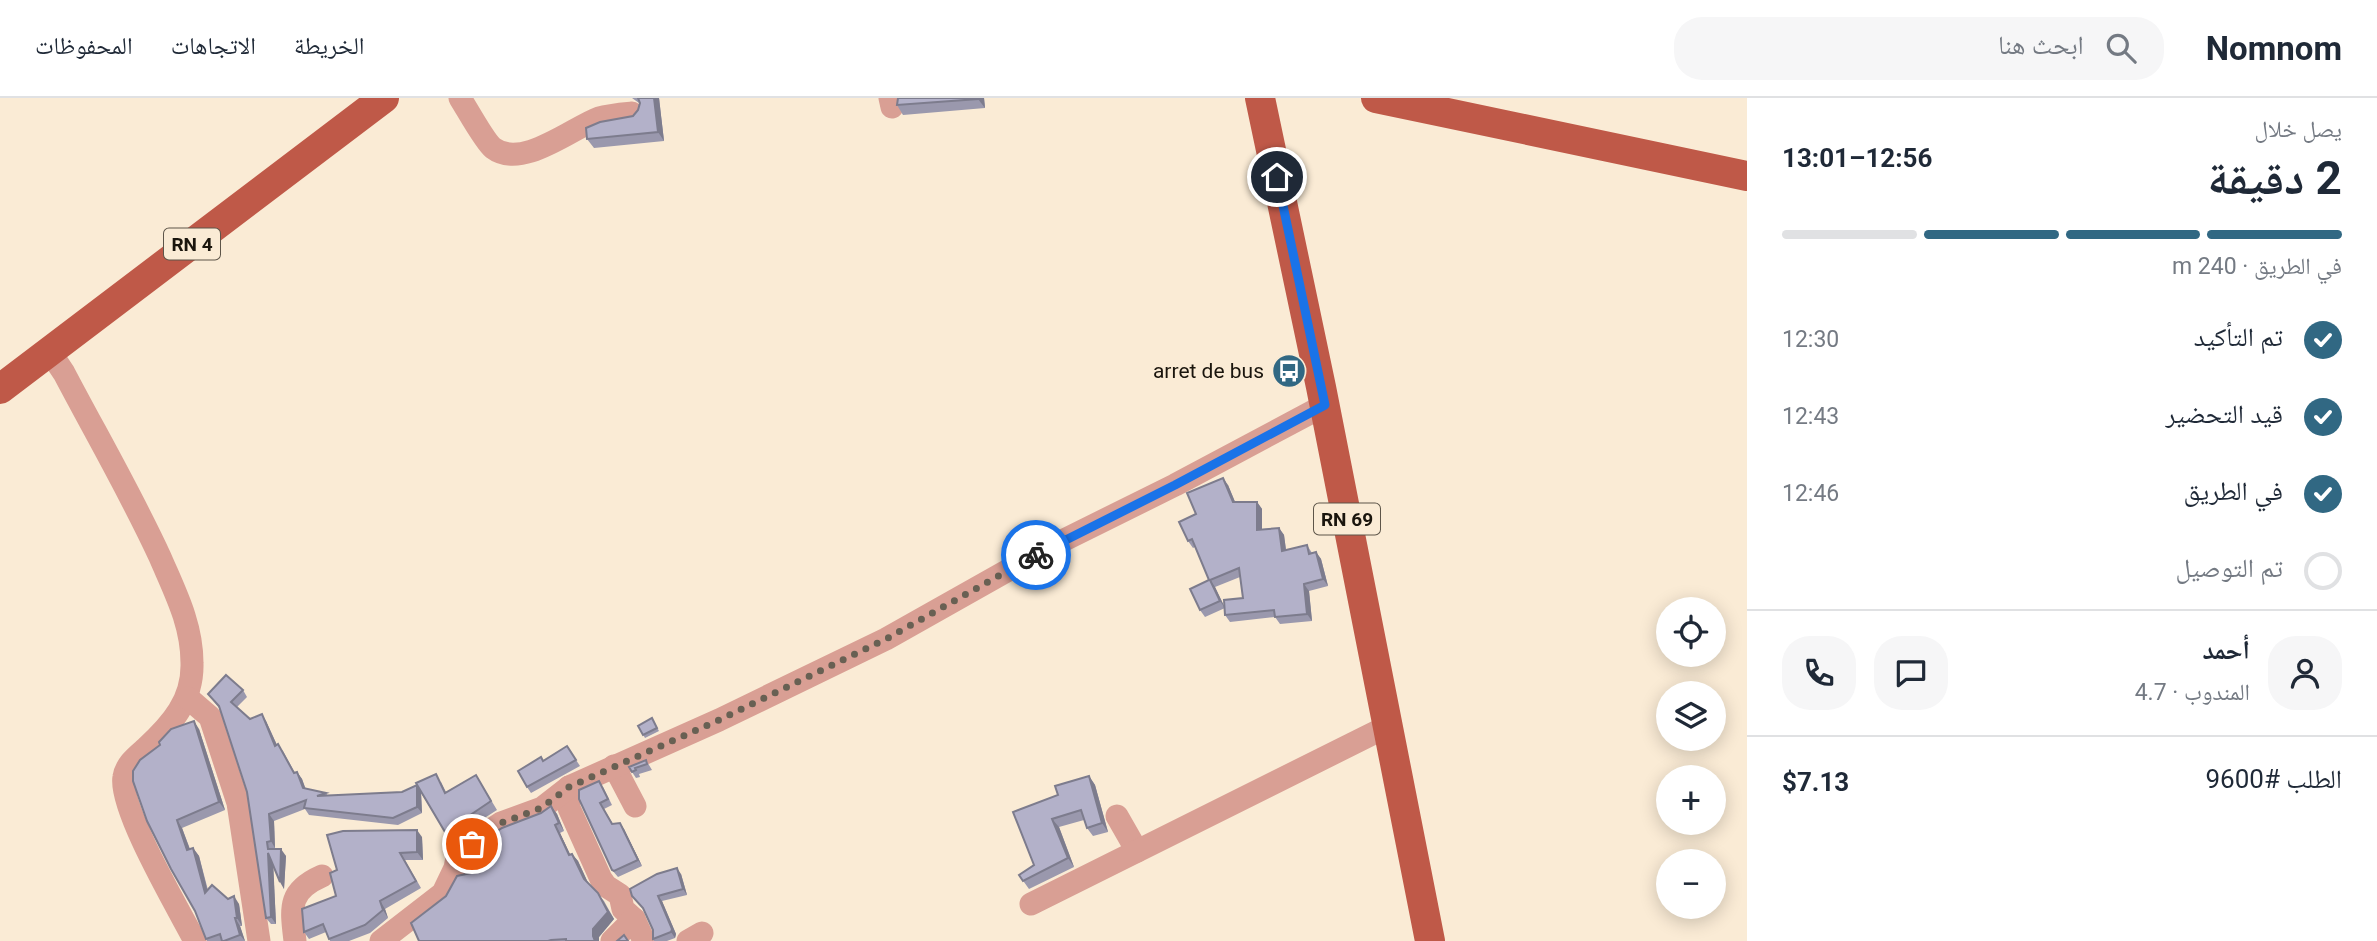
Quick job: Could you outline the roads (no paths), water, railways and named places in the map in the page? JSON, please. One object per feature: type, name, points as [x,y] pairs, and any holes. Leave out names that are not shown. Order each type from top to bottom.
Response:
[{"type":"main road","name":"RN 4","points":[[0,390],[384,98]]},
{"type":"main road","name":"RN 69","points":[[1260,98],[1325,405],[1430,941]]},
{"type":"main road","points":[[1376,98],[1747,176]]},
{"type":"street","points":[[460,98],[493,148],[510,153],[525,153],[545,146],[600,118],[632,113]]},
{"type":"street","points":[[50,352],[64,373],[144,523],[185,612],[192,663],[188,698],[163,733],[126,768],[123,780],[132,814],[195,941]]},
{"type":"street","points":[[381,941],[443,893],[455,868],[458,852],[501,823],[541,808],[569,787],[719,720],[886,639],[1044,550],[1175,485],[1325,405]]},
{"type":"street","points":[[188,698],[210,717],[238,803],[259,941]]},
{"type":"street","points":[[1031,904],[1388,726]]},
{"type":"street","points":[[614,766],[635,806]]},
{"type":"street","points":[[569,787],[569,808],[601,879],[606,886],[620,895],[623,909],[634,919],[644,941]]},
{"type":"street","points":[[1117,816],[1137,851]]},
{"type":"street","points":[[295,941],[292,905],[303,884],[322,876]]},
{"type":"street","points":[[612,941],[634,919]]},
{"type":"place","name":"arret de bus","points":[[1289,371]]}]
